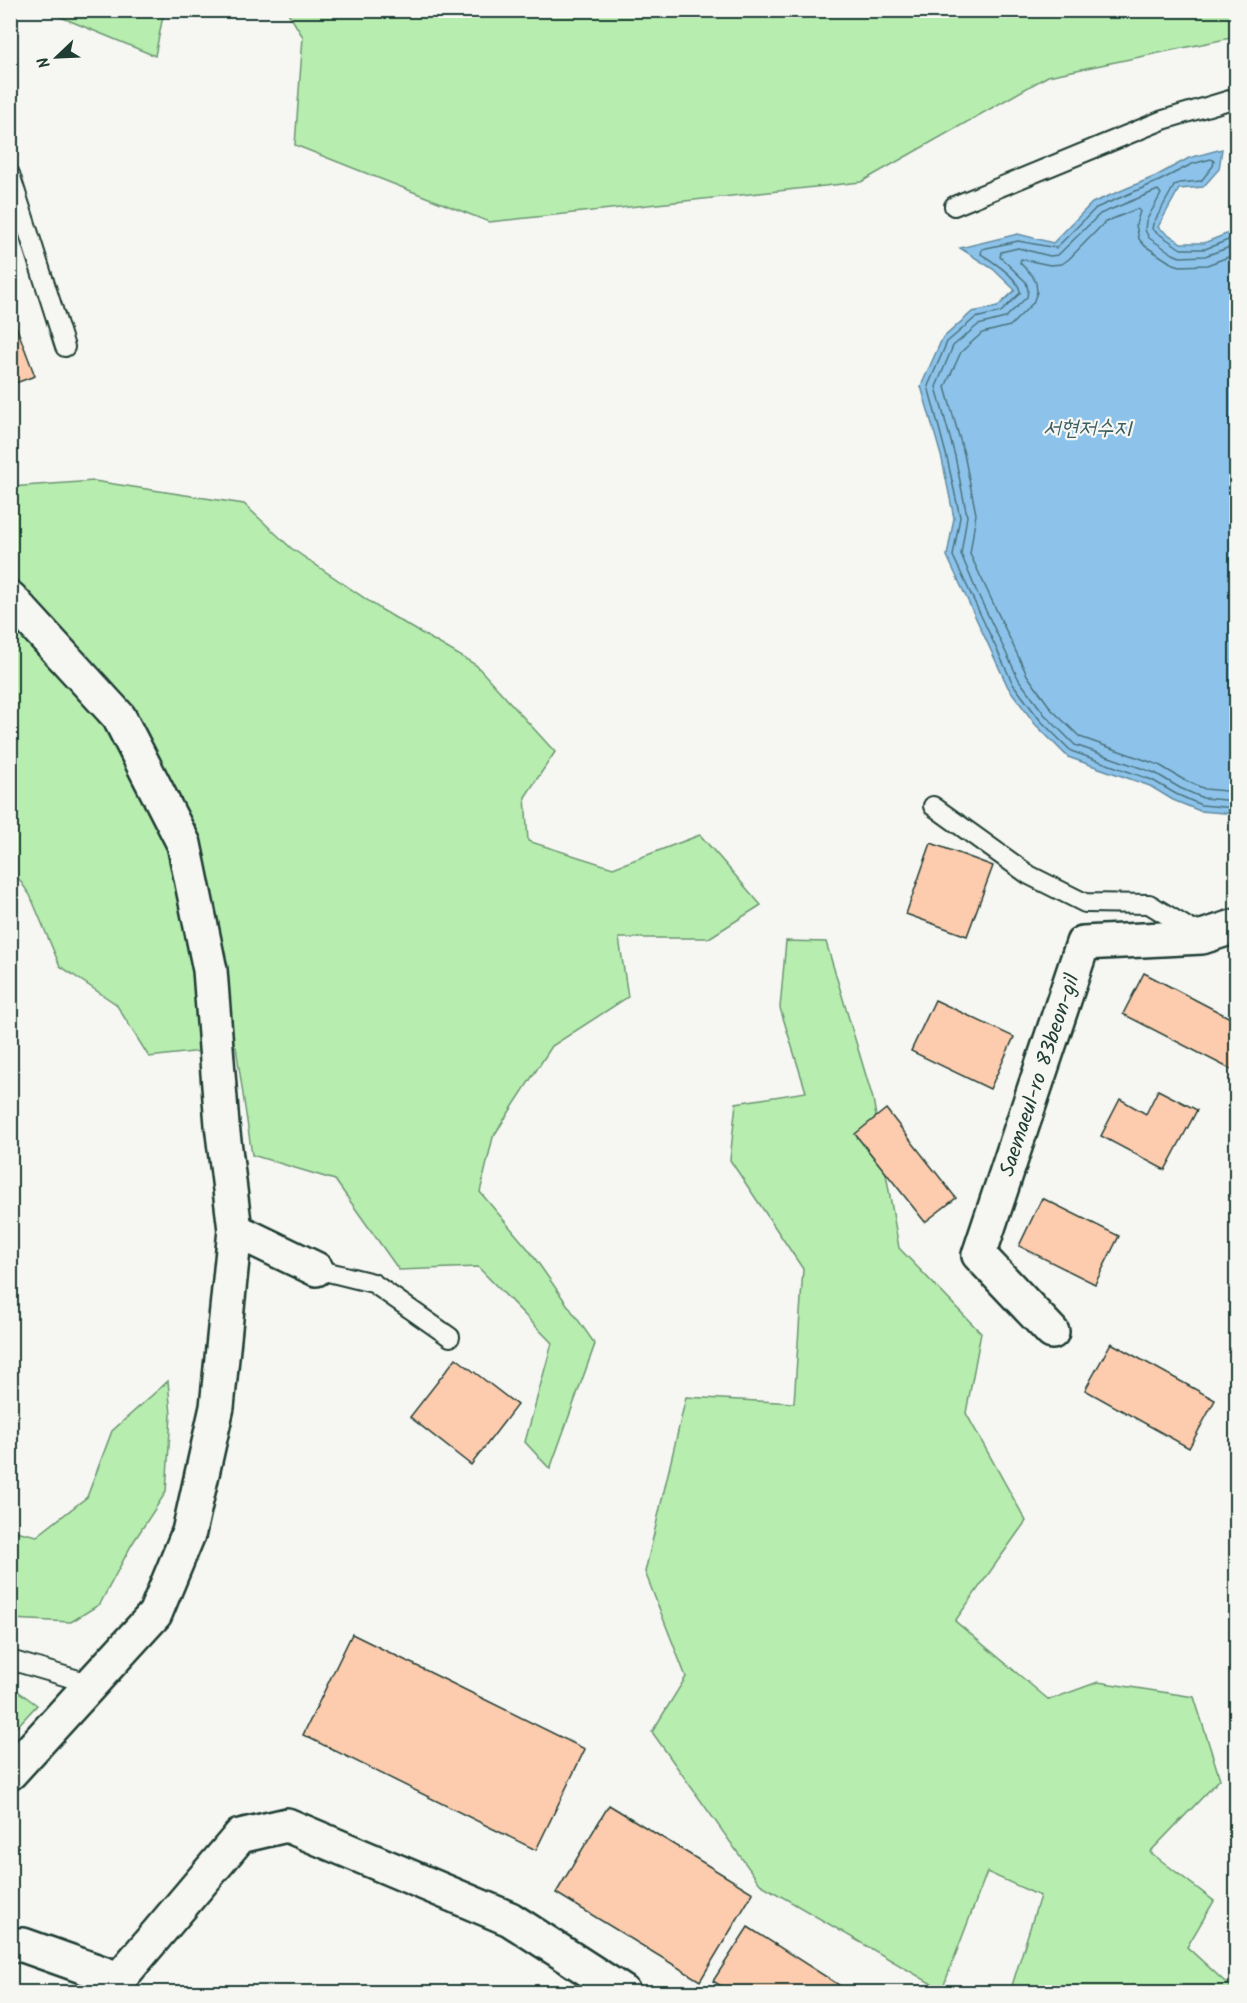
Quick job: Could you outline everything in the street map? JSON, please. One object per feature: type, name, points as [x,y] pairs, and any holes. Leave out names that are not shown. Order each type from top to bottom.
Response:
[{"type":"street","points":[[10,598],[119,717],[184,844],[210,970],[222,1125],[235,1230],[217,1407],[189,1532],[155,1614],[10,1773]]},
{"type":"street","name":"Saemaeul-ro 83beon-gil","points":[[1052,1332],[979,1255],[1083,943],[1202,937],[1236,926]]},
{"type":"street","points":[[235,1230],[316,1269]]},
{"type":"street","points":[[10,1945],[23,1945],[113,1986],[240,1836],[287,1825],[510,1919],[623,1992]]},
{"type":"lane","points":[[954,206],[1163,120],[1236,98]]},
{"type":"lane","points":[[10,174],[64,347]]},
{"type":"lane","points":[[933,806],[1029,875],[1085,903],[1149,904],[1202,937]]},
{"type":"lane","points":[[316,1269],[373,1283],[450,1337]]},
{"type":"lane","points":[[10,1660],[92,1684]]},
{"type":"green space","points":[[1236,10],[1236,37],[1048,76],[861,182],[489,222],[295,145],[303,37],[287,11]]},
{"type":"green space","points":[[46,11],[164,11],[155,56]]},
{"type":"green space","points":[[94,481],[244,504],[291,548],[382,610],[476,665],[555,752],[525,797],[528,841],[613,868],[700,835],[761,905],[709,938],[619,938],[628,997],[552,1046],[493,1137],[480,1192],[529,1250],[595,1344],[550,1469],[525,1442],[552,1343],[478,1267],[399,1270],[335,1180],[252,1155],[236,1047],[149,1057],[116,1004],[60,966],[30,895],[11,868],[10,487]]},
{"type":"green space","points":[[786,941],[826,942],[873,1099],[899,1248],[981,1333],[966,1413],[1026,1521],[955,1621],[1049,1700],[1098,1682],[1194,1697],[1220,1779],[1150,1852],[1214,1901],[1187,1947],[1236,1992],[1010,1992],[1040,1896],[987,1872],[942,1990],[760,1884],[652,1732],[686,1677],[645,1572],[686,1397],[794,1403],[803,1269],[730,1160],[736,1103],[806,1092],[780,1008]]},
{"type":"green space","points":[[168,1381],[171,1415],[166,1492],[132,1544],[100,1604],[71,1622],[11,1619],[11,1530],[37,1536],[87,1497],[112,1431]]},
{"type":"green space","points":[[11,1686],[37,1705],[11,1733]]},
{"type":"water","name":"서현저수지","points":[[1222,149],[1219,169],[1203,187],[1179,189],[1158,227],[1181,243],[1204,243],[1236,230],[1236,814],[1200,811],[1173,800],[1150,786],[1068,757],[1035,724],[1008,687],[947,556],[954,518],[942,459],[921,386],[942,339],[972,312],[997,307],[1015,290],[993,269],[960,248],[1018,234],[1053,243],[1092,203],[1156,176],[1189,158]]},
{"type":"building","points":[[10,310],[35,376],[10,385]]},
{"type":"building","points":[[931,843],[993,866],[967,936],[906,914]]},
{"type":"building","points":[[1144,973],[1236,1021],[1236,1072],[1123,1014]]},
{"type":"building","points":[[935,1000],[1014,1037],[990,1089],[911,1051]]},
{"type":"building","points":[[1158,1090],[1197,1110],[1165,1170],[1101,1136],[1120,1099],[1146,1114]]},
{"type":"building","points":[[886,1109],[956,1198],[925,1222],[855,1134]]},
{"type":"building","points":[[1042,1198],[1119,1236],[1095,1284],[1019,1246]]},
{"type":"building","points":[[1111,1343],[1215,1400],[1189,1448],[1085,1390]]},
{"type":"building","points":[[456,1358],[517,1405],[471,1465],[410,1417]]},
{"type":"building","points":[[352,1634],[585,1749],[536,1850],[303,1735]]},
{"type":"building","points":[[609,1805],[753,1893],[700,1981],[556,1893]]},
{"type":"building","points":[[748,1927],[850,1992],[731,1992],[713,1981]]}]
